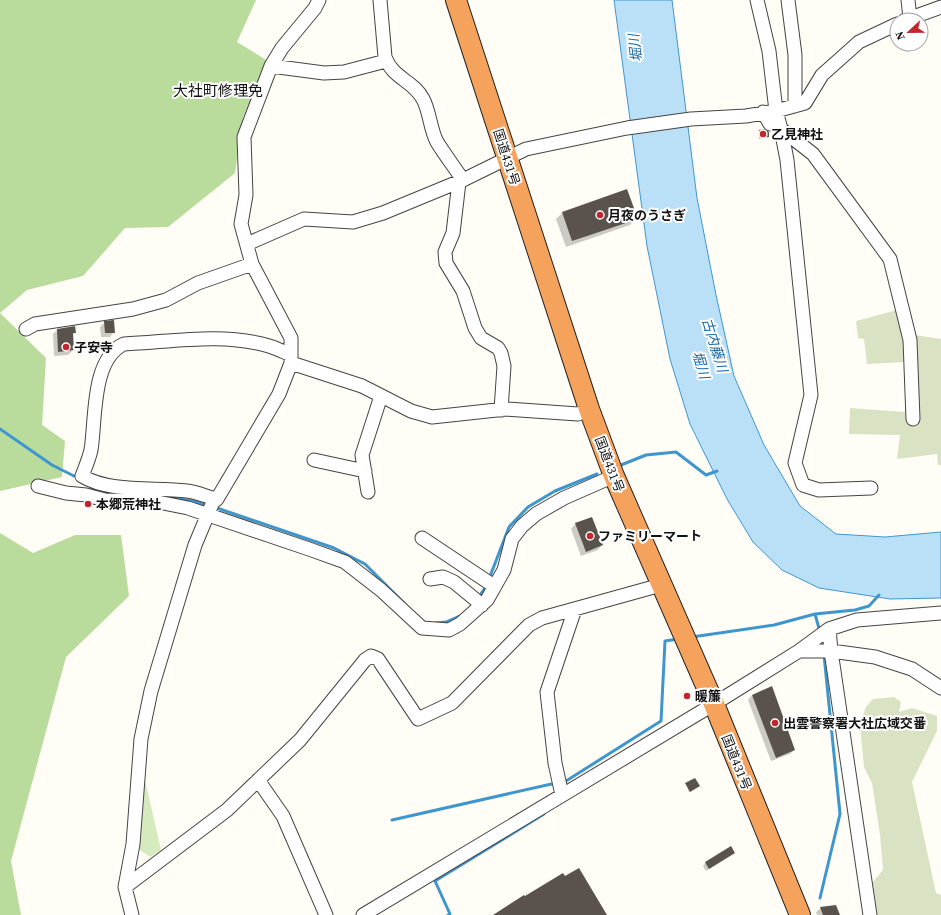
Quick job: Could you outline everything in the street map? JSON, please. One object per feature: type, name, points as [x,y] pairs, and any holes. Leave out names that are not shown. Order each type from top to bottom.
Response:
[{"type":"highway","name":"国道431号","points":[[456,0],[589,409],[614,476],[714,704],[800,915]]},
{"type":"street","points":[[132,915],[125,887],[133,844],[141,739],[151,691],[195,545],[212,507],[279,394],[291,359],[291,338],[252,264],[241,224],[246,195],[244,137],[270,66],[282,48],[315,8],[319,0]]},
{"type":"street","points":[[380,0],[386,61],[396,75],[415,88],[424,100],[437,142],[461,181],[453,233],[445,252],[446,263],[465,296],[475,328],[481,338],[498,348],[502,353],[504,366],[501,410]]},
{"type":"street","points":[[757,0],[769,51],[770,111],[787,160],[811,395],[795,463],[803,485],[819,490],[871,488]]},
{"type":"street","points":[[788,0],[795,55],[795,106]]},
{"type":"street","points":[[907,12],[908,0]]},
{"type":"street","points":[[927,12],[941,7]]},
{"type":"street","points":[[247,244],[304,218],[353,222],[383,213],[461,181],[526,149],[627,128],[691,119],[746,116],[805,103],[822,75],[859,42],[889,28]]},
{"type":"street","points":[[270,66],[324,73],[344,72],[386,61]]},
{"type":"street","points":[[775,126],[812,154],[890,259],[910,340],[913,419]]},
{"type":"street","points":[[26,329],[35,324],[134,309],[166,300],[198,283],[252,264]]},
{"type":"street","points":[[589,409],[578,414],[501,410],[445,417],[432,417],[411,411],[362,386],[291,359],[269,346],[215,339],[124,344],[118,346],[100,375],[95,406],[91,450],[82,476],[93,483],[112,486],[189,491],[212,507],[344,562],[381,590],[422,628],[448,630],[460,624],[482,605],[504,570],[512,539],[522,526],[536,514],[564,498],[614,476]]},
{"type":"street","points":[[368,492],[362,455],[380,396]]},
{"type":"street","points":[[314,460],[365,471]]},
{"type":"street","points":[[38,486],[66,494],[86,495],[105,500],[212,507]]},
{"type":"street","points":[[422,538],[494,586]]},
{"type":"street","points":[[430,579],[443,577],[454,582],[482,605]]},
{"type":"street","points":[[125,887],[227,810],[300,740],[345,683],[365,660],[371,656],[378,659],[418,719],[452,703],[529,625],[542,618],[661,585]]},
{"type":"street","points":[[562,795],[555,763],[547,692],[575,609]]},
{"type":"street","points":[[363,915],[714,704],[799,651],[822,643],[856,620],[941,613]]},
{"type":"street","points":[[822,643],[875,657],[912,669],[941,688]]},
{"type":"street","points":[[822,643],[871,912],[870,915]]},
{"type":"street","points":[[258,780],[283,816],[326,915]]},
{"type":"green space","points":[[0,0],[256,0],[237,42],[268,61],[243,117],[235,173],[168,227],[125,228],[83,276],[27,290],[0,313]]},
{"type":"green space","points":[[897,310],[902,333],[941,339],[941,465],[938,465],[937,454],[897,459],[900,435],[849,434],[850,408],[905,412],[906,362],[867,364],[864,339],[858,338],[856,321]]},
{"type":"green space","points":[[0,313],[46,358],[42,425],[65,441],[62,477],[0,491]]},
{"type":"green space","points":[[0,533],[33,553],[75,535],[121,535],[129,596],[66,657],[11,861],[21,915],[0,915]]},
{"type":"green space","points":[[894,697],[901,702],[899,712],[912,708],[937,716],[937,731],[912,782],[936,893],[941,895],[941,915],[877,915],[871,884],[883,870],[880,835],[872,783],[864,767],[860,724],[866,707],[873,699]]},
{"type":"green space","points":[[142,767],[161,850],[150,857],[137,848]]},
{"type":"water","points":[[614,0],[672,0],[697,198],[716,295],[734,376],[764,445],[800,506],[836,534],[885,537],[941,532],[941,598],[890,599],[819,588],[782,570],[753,542],[727,499],[690,424],[670,359],[647,246]]},
{"type":"building","points":[[764,129],[769,132],[769,137],[760,138],[759,130]]},
{"type":"building","name":"月夜のうさぎ","points":[[627,189],[638,219],[572,241],[562,212]]},
{"type":"building","points":[[114,320],[115,333],[105,333],[104,321]]},
{"type":"building","points":[[75,326],[76,333],[73,333],[74,350],[58,352],[57,329]]},
{"type":"building","points":[[592,517],[603,545],[586,552],[575,523]]},
{"type":"building","points":[[772,686],[795,750],[776,758],[752,695]]},
{"type":"building","points":[[695,778],[700,786],[690,792],[685,783]]},
{"type":"building","points":[[731,846],[735,853],[709,869],[705,862]]},
{"type":"building","points":[[579,868],[607,915],[493,915],[524,895],[525,896],[563,873],[565,876]]},
{"type":"building","points":[[836,905],[840,915],[823,915],[820,907]]},
{"type":"waterway","points":[[0,429],[52,465],[78,478]]},
{"type":"waterway","points":[[621,465],[646,455],[676,452],[706,475],[717,471]]},
{"type":"waterway","points":[[489,579],[509,527],[528,507],[555,491],[597,474]]},
{"type":"waterway","points":[[159,496],[194,501],[208,506]]},
{"type":"waterway","points":[[214,507],[334,548],[365,564],[405,604]]},
{"type":"waterway","points":[[478,598],[487,585]]},
{"type":"waterway","points":[[820,632],[815,614],[855,610],[869,606],[879,595]]},
{"type":"waterway","points":[[692,637],[774,625],[815,614]]},
{"type":"waterway","points":[[435,623],[446,622],[462,615]]},
{"type":"waterway","points":[[562,782],[566,781],[661,721],[665,641],[678,639]]},
{"type":"waterway","points":[[820,898],[840,814],[824,655]]},
{"type":"waterway","points":[[392,820],[556,783]]},
{"type":"waterway","points":[[448,915],[450,914],[435,881],[544,814]]},
{"type":"place","name":"乙見神社","points":[[763,134]]},
{"type":"place","name":"月夜のうさぎ","points":[[600,215]]},
{"type":"place","name":"子安寺","points":[[66,347]]},
{"type":"place","name":"本郷荒神社","points":[[88,504]]},
{"type":"place","name":"ファミリーマート","points":[[590,536]]},
{"type":"place","name":"暖簾","points":[[687,696]]},
{"type":"place","name":"出雲警察署大社広域交番","points":[[775,723]]},
{"type":"district","name":"大社町修理免","points":[[218,91]]},
{"type":"water label","name":"堀川","points":[[635,48]]},
{"type":"water label","name":"古内藤川","points":[[715,345]]},
{"type":"water label","name":"堀川","points":[[701,365]]}]
